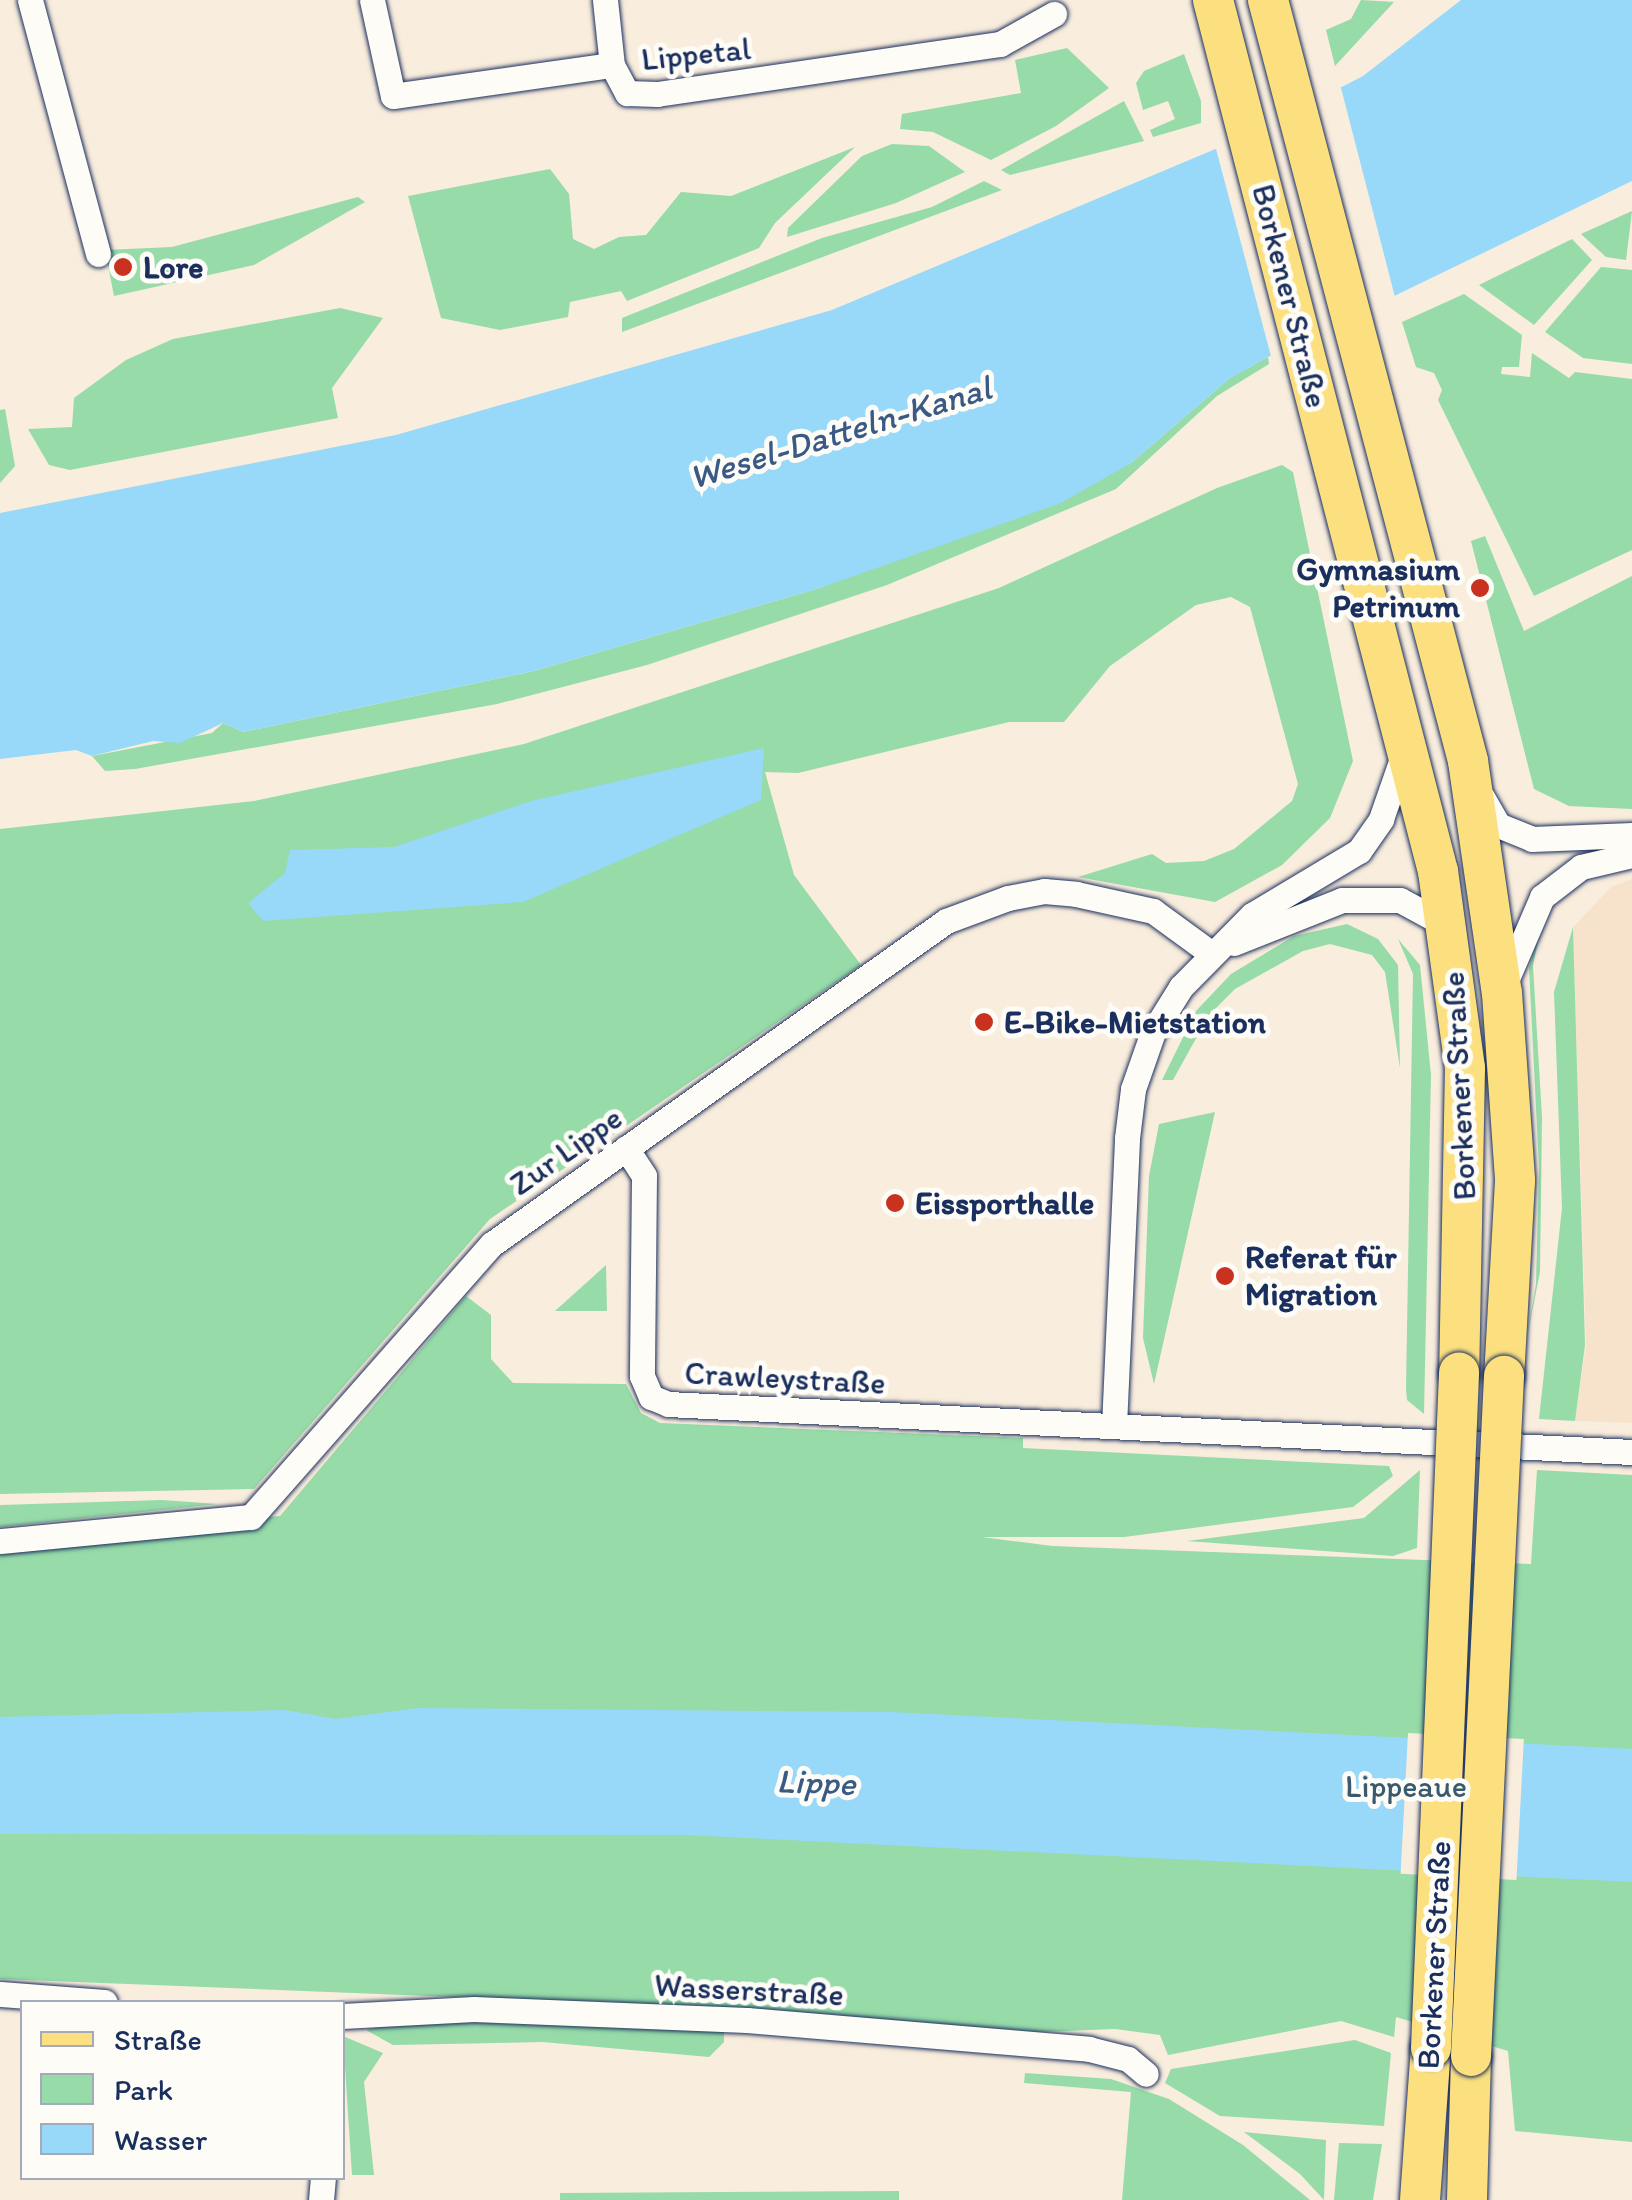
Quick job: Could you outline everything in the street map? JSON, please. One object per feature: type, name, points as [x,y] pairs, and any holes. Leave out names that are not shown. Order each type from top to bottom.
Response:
[{"type":"main road","name":"Borkener Straße","points":[[1212,0],[1407,744],[1448,926],[1465,1068],[1459,1373],[1431,2048],[1420,2200]]},
{"type":"main road","name":"Borkener Straße","points":[[1268,0],[1468,761],[1502,993],[1515,1181],[1470,2056],[1467,2200]]},
{"type":"street","points":[[30,0],[98,254]]},
{"type":"street","name":"Lippetal","points":[[372,0],[394,96],[612,64],[627,93],[657,94],[1000,44],[1054,14]]},
{"type":"street","points":[[605,0],[612,64]]},
{"type":"street","points":[[1114,1426],[1132,1089],[1153,1032],[1181,987],[1252,915],[1359,851],[1381,820],[1407,744]]},
{"type":"street","points":[[1468,761],[1487,809],[1507,832],[1532,839],[1632,836]]},
{"type":"street","points":[[1502,993],[1542,897],[1580,867],[1632,854]]},
{"type":"street","name":"Zur Lippe","points":[[0,1541],[251,1517],[492,1244],[946,922],[973,909],[1044,891],[1116,900],[1153,911],[1212,954]]},
{"type":"street","points":[[1212,954],[1342,900],[1400,900],[1448,926]]},
{"type":"street","name":"Crawleystraße","points":[[626,1148],[644,1176],[642,1376],[651,1396],[686,1407],[1632,1452]]},
{"type":"street","points":[[0,1994],[79,2000]]},
{"type":"street","name":"Wasserstraße","points":[[345,2016],[474,2010],[747,2020],[1089,2049],[1128,2060],[1146,2074]]},
{"type":"shaded area","points":[[1632,879],[1632,1423],[1575,1421],[1586,1345],[1573,927],[1611,887]]},
{"type":"green space","points":[[1361,0],[1394,2],[1335,66],[1326,30],[1351,19]]},
{"type":"green space","points":[[1067,48],[1109,88],[1056,126],[991,160],[933,132],[900,129],[902,114],[1021,93],[1015,60]]},
{"type":"green space","points":[[1184,54],[1201,101],[1201,123],[1153,137],[1150,130],[1175,119],[1168,101],[1143,110],[1136,83],[1144,71]]},
{"type":"green space","points":[[1124,101],[1144,141],[1010,175],[1001,170]]},
{"type":"green space","points":[[892,144],[929,146],[965,172],[896,203],[787,237],[788,228],[862,156]]},
{"type":"green space","points":[[855,147],[775,223],[759,248],[627,301],[621,291],[570,302],[568,317],[500,330],[441,318],[408,196],[550,169],[569,194],[573,239],[594,249],[619,237],[646,235],[681,192],[731,196]]},
{"type":"green space","points":[[984,181],[1002,190],[622,332],[622,318],[822,238],[932,207]]},
{"type":"green space","points":[[358,197],[365,202],[254,265],[114,296],[105,250],[172,247]]},
{"type":"green space","points":[[1632,211],[1626,260],[1606,257],[1581,234]]},
{"type":"green space","points":[[1572,239],[1592,260],[1534,325],[1479,285]]},
{"type":"green space","points":[[1601,267],[1632,270],[1632,364],[1583,358],[1545,332]]},
{"type":"green space","points":[[1464,294],[1522,335],[1519,367],[1502,367],[1501,374],[1530,377],[1532,353],[1569,378],[1575,372],[1632,379],[1632,550],[1534,596],[1438,400],[1442,390],[1434,373],[1416,367],[1402,322]]},
{"type":"green space","points":[[340,308],[383,318],[332,388],[338,418],[70,470],[49,465],[28,429],[72,427],[74,398],[126,360],[173,339]]},
{"type":"green space","points":[[1268,357],[1269,364],[1217,396],[1116,489],[887,585],[647,665],[497,704],[135,769],[105,771],[92,756],[212,733],[223,723],[243,732],[534,671],[820,588],[1131,463],[1230,378]]},
{"type":"green space","points":[[5,409],[15,466],[0,483],[0,410]]},
{"type":"green space","points":[[1282,465],[1293,472],[1353,761],[1330,818],[1282,865],[1215,902],[1078,877],[1152,854],[1166,863],[1204,861],[1234,849],[1292,801],[1298,784],[1250,607],[1231,597],[1196,605],[1110,666],[1064,722],[1009,722],[798,773],[765,772],[794,875],[861,965],[490,1219],[254,1489],[0,1494],[0,829],[254,801],[524,744],[999,588],[1217,488]]},
{"type":"green space","points":[[1485,536],[1524,631],[1632,576],[1632,809],[1569,806],[1534,789],[1471,541]]},
{"type":"green space","points":[[1542,920],[1533,966],[1542,1117],[1540,1272],[1526,1342],[1536,1284],[1539,1167],[1529,968]]},
{"type":"green space","points":[[1347,924],[1378,939],[1398,965],[1400,1068],[1385,972],[1372,955],[1330,944],[1303,951],[1235,989],[1209,1015],[1173,1080],[1162,1080],[1196,1011],[1231,974],[1294,936]]},
{"type":"green space","points":[[1573,927],[1585,1345],[1575,1421],[1539,1419],[1562,1208],[1554,992]]},
{"type":"green space","points":[[1398,939],[1420,965],[1431,1075],[1424,1414],[1407,1400],[1406,1389],[1413,974]]},
{"type":"green space","points":[[1215,1112],[1154,1384],[1143,1338],[1149,1176],[1159,1124]]},
{"type":"green space","points":[[606,1265],[607,1311],[555,1311]]},
{"type":"green space","name":"Lippeaue","points":[[466,1296],[491,1315],[491,1359],[513,1383],[626,1384],[641,1413],[660,1423],[1023,1438],[1023,1448],[1389,1466],[1393,1476],[1353,1507],[1124,1537],[982,1537],[1052,1546],[1531,1564],[1537,1470],[1632,1475],[1632,2142],[1515,2131],[1508,2051],[1396,2017],[1394,2037],[1341,2021],[1168,2055],[1160,2035],[1115,2029],[1038,2032],[759,2009],[0,1979],[0,1542],[280,1516]]},
{"type":"green space","points":[[1420,1470],[1417,1548],[1393,1556],[1187,1541],[1364,1518]]},
{"type":"green space","points":[[162,1500],[218,1504],[0,1527],[0,1505]]},
{"type":"green space","points":[[404,2020],[724,2031],[724,2042],[709,2057],[543,2042],[393,2045],[366,2030]]},
{"type":"green space","points":[[345,2037],[383,2053],[364,2082],[374,2175],[352,2175]]},
{"type":"green space","points":[[1355,2040],[1391,2053],[1384,2126],[1220,2116],[1165,2083],[1171,2069]]},
{"type":"green space","points":[[1442,2051],[1453,2053],[1427,2200],[1416,2198]]},
{"type":"green space","points":[[1025,2073],[1111,2079],[1169,2099],[1243,2145],[1310,2200],[1122,2200],[1131,2092],[1024,2083]]},
{"type":"green space","points":[[1244,2132],[1326,2140],[1324,2200],[1300,2174]]},
{"type":"green space","points":[[1339,2143],[1382,2144],[1373,2200],[1334,2200]]},
{"type":"green space","points":[[899,2191],[899,2200],[560,2200],[560,2193]]},
{"type":"water","name":"Wesel-Datteln-Kanal","points":[[1461,0],[1632,0],[1632,181],[1268,357],[1229,379],[1131,463],[1061,503],[820,588],[534,671],[243,732],[223,723],[180,743],[153,741],[92,756],[76,750],[0,759],[0,513],[396,435],[832,310],[1244,137],[1363,76]]},
{"type":"water","points":[[764,748],[761,800],[523,902],[263,921],[248,903],[285,873],[290,850],[394,847],[531,801]]},
{"type":"water","name":"Lippe","points":[[418,1708],[891,1712],[1632,1749],[1632,1882],[687,1835],[0,1834],[0,1717],[285,1710],[336,1719]]},
{"type":"pier","points":[[1340,84],[1396,301],[1272,360],[1215,145]]},
{"type":"pier","points":[[1408,1733],[1524,1739],[1516,1880],[1401,1874]]},
{"type":"place","name":"Lore","points":[[123,267]]},
{"type":"place","name":"Gymnasium Petrinum","points":[[1480,588]]},
{"type":"place","name":"E-Bike-Mietstation","points":[[984,1022]]},
{"type":"place","name":"Eissporthalle","points":[[895,1203]]},
{"type":"place","name":"Referat für Migration","points":[[1225,1276]]}]
